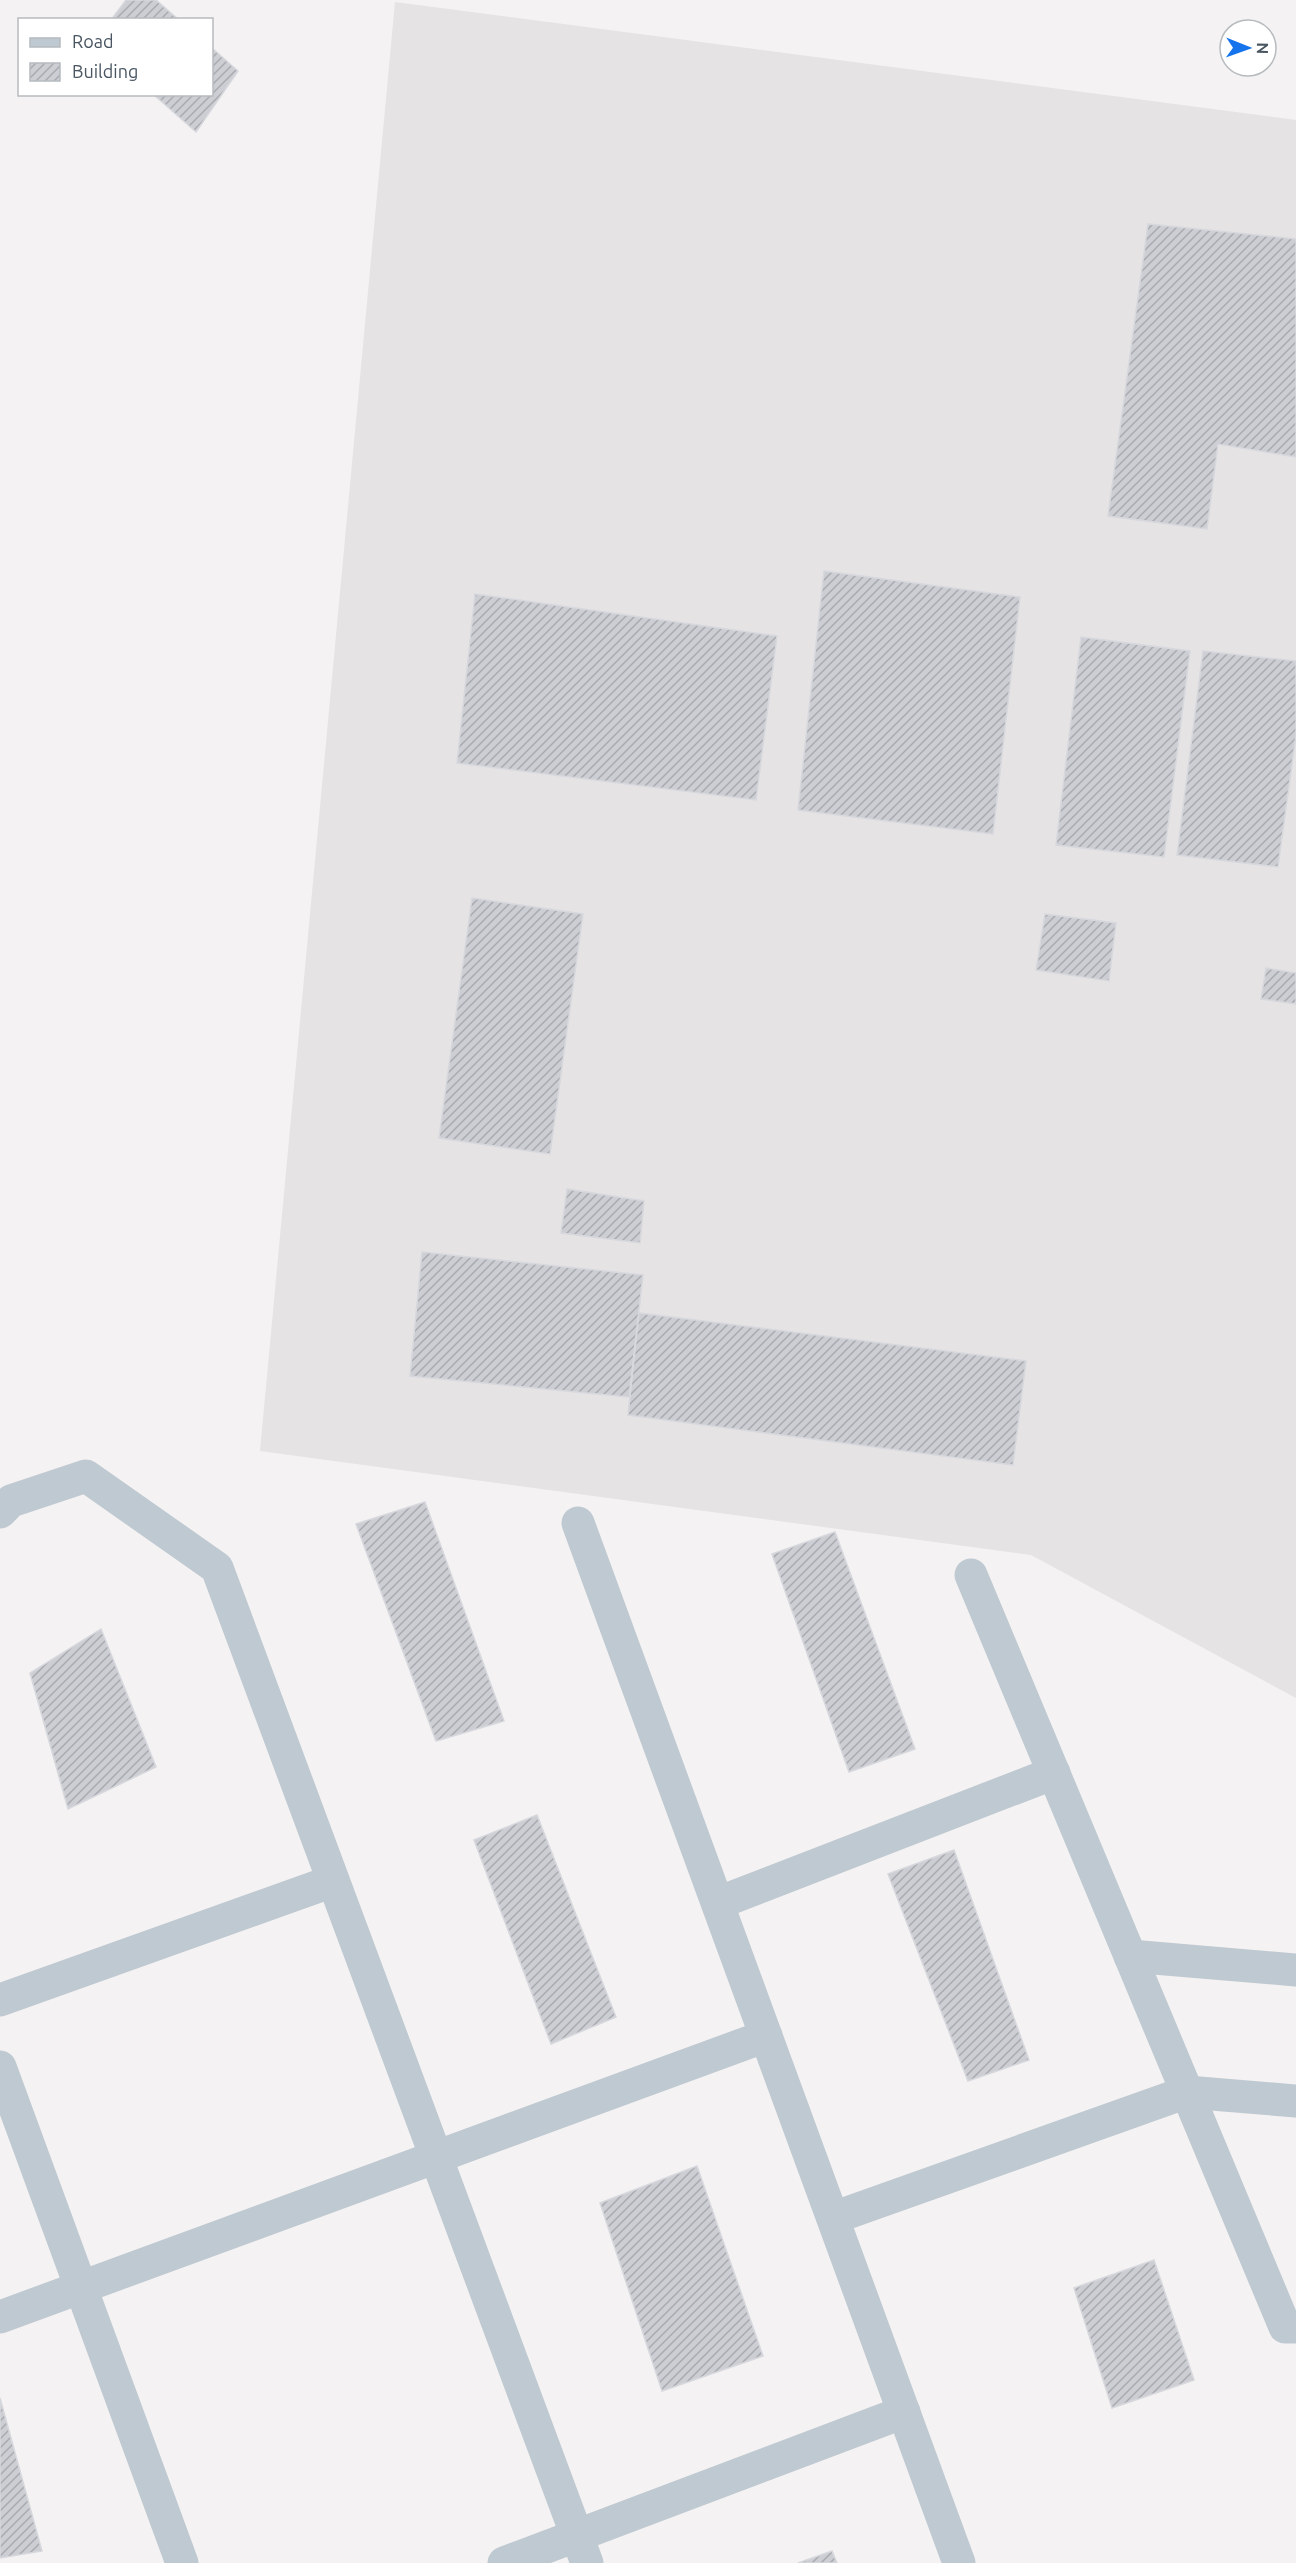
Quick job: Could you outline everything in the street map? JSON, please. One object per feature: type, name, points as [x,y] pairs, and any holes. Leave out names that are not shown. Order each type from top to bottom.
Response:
[{"type":"street","points":[[0,1512],[11,1501],[86,1476],[217,1568],[582,2549]]},
{"type":"street","points":[[578,1523],[959,2563]]},
{"type":"street","points":[[971,1575],[1285,2327],[1296,2327]]},
{"type":"street","points":[[718,1904],[1054,1773]]},
{"type":"street","points":[[0,2000],[333,1881]]},
{"type":"street","points":[[1130,1956],[1296,1970]]},
{"type":"street","points":[[0,2317],[766,2036]]},
{"type":"street","points":[[0,2067],[182,2563]]},
{"type":"street","points":[[833,2218],[1187,2092],[1296,2101]]},
{"type":"street","points":[[504,2563],[582,2549],[904,2412]]},
{"type":"shaded area","points":[[395,2],[1296,120],[1296,1698],[1031,1555],[260,1451]]},
{"type":"building","points":[[126,0],[156,0],[177,18],[112,18]]},
{"type":"building","points":[[213,49],[238,71],[196,132],[155,96],[213,96]]},
{"type":"building","points":[[1148,224],[1296,239],[1296,457],[1218,444],[1207,529],[1108,516]]},
{"type":"building","points":[[824,571],[1020,597],[993,834],[798,810]]},
{"type":"building","points":[[475,594],[777,636],[756,800],[457,763]]},
{"type":"building","points":[[1081,637],[1190,651],[1164,857],[1056,845]]},
{"type":"building","points":[[1203,651],[1296,661],[1296,735],[1278,867],[1177,855]]},
{"type":"building","points":[[472,898],[583,914],[550,1154],[439,1138]]},
{"type":"building","points":[[1045,914],[1116,923],[1109,981],[1036,970]]},
{"type":"building","points":[[1266,968],[1296,973],[1296,1004],[1261,999]]},
{"type":"building","points":[[567,1189],[644,1201],[640,1243],[561,1233]]},
{"type":"building","points":[[422,1252],[643,1275],[629,1397],[410,1376]]},
{"type":"building","points":[[639,1313],[1026,1361],[1013,1465],[628,1415]]},
{"type":"building","points":[[425,1502],[504,1721],[436,1741],[356,1524]]},
{"type":"building","points":[[835,1532],[915,1749],[849,1772],[772,1554]]},
{"type":"building","points":[[101,1629],[156,1767],[68,1809],[30,1673]]},
{"type":"building","points":[[537,1815],[616,2017],[551,2044],[474,1840]]},
{"type":"building","points":[[954,1850],[1029,2060],[968,2081],[888,1874]]},
{"type":"building","points":[[697,2166],[763,2356],[662,2391],[600,2203]]},
{"type":"building","points":[[1154,2260],[1194,2380],[1112,2408],[1074,2288]]},
{"type":"building","points":[[0,2398],[42,2551],[0,2558]]},
{"type":"building","points":[[832,2551],[837,2563],[798,2563]]}]
